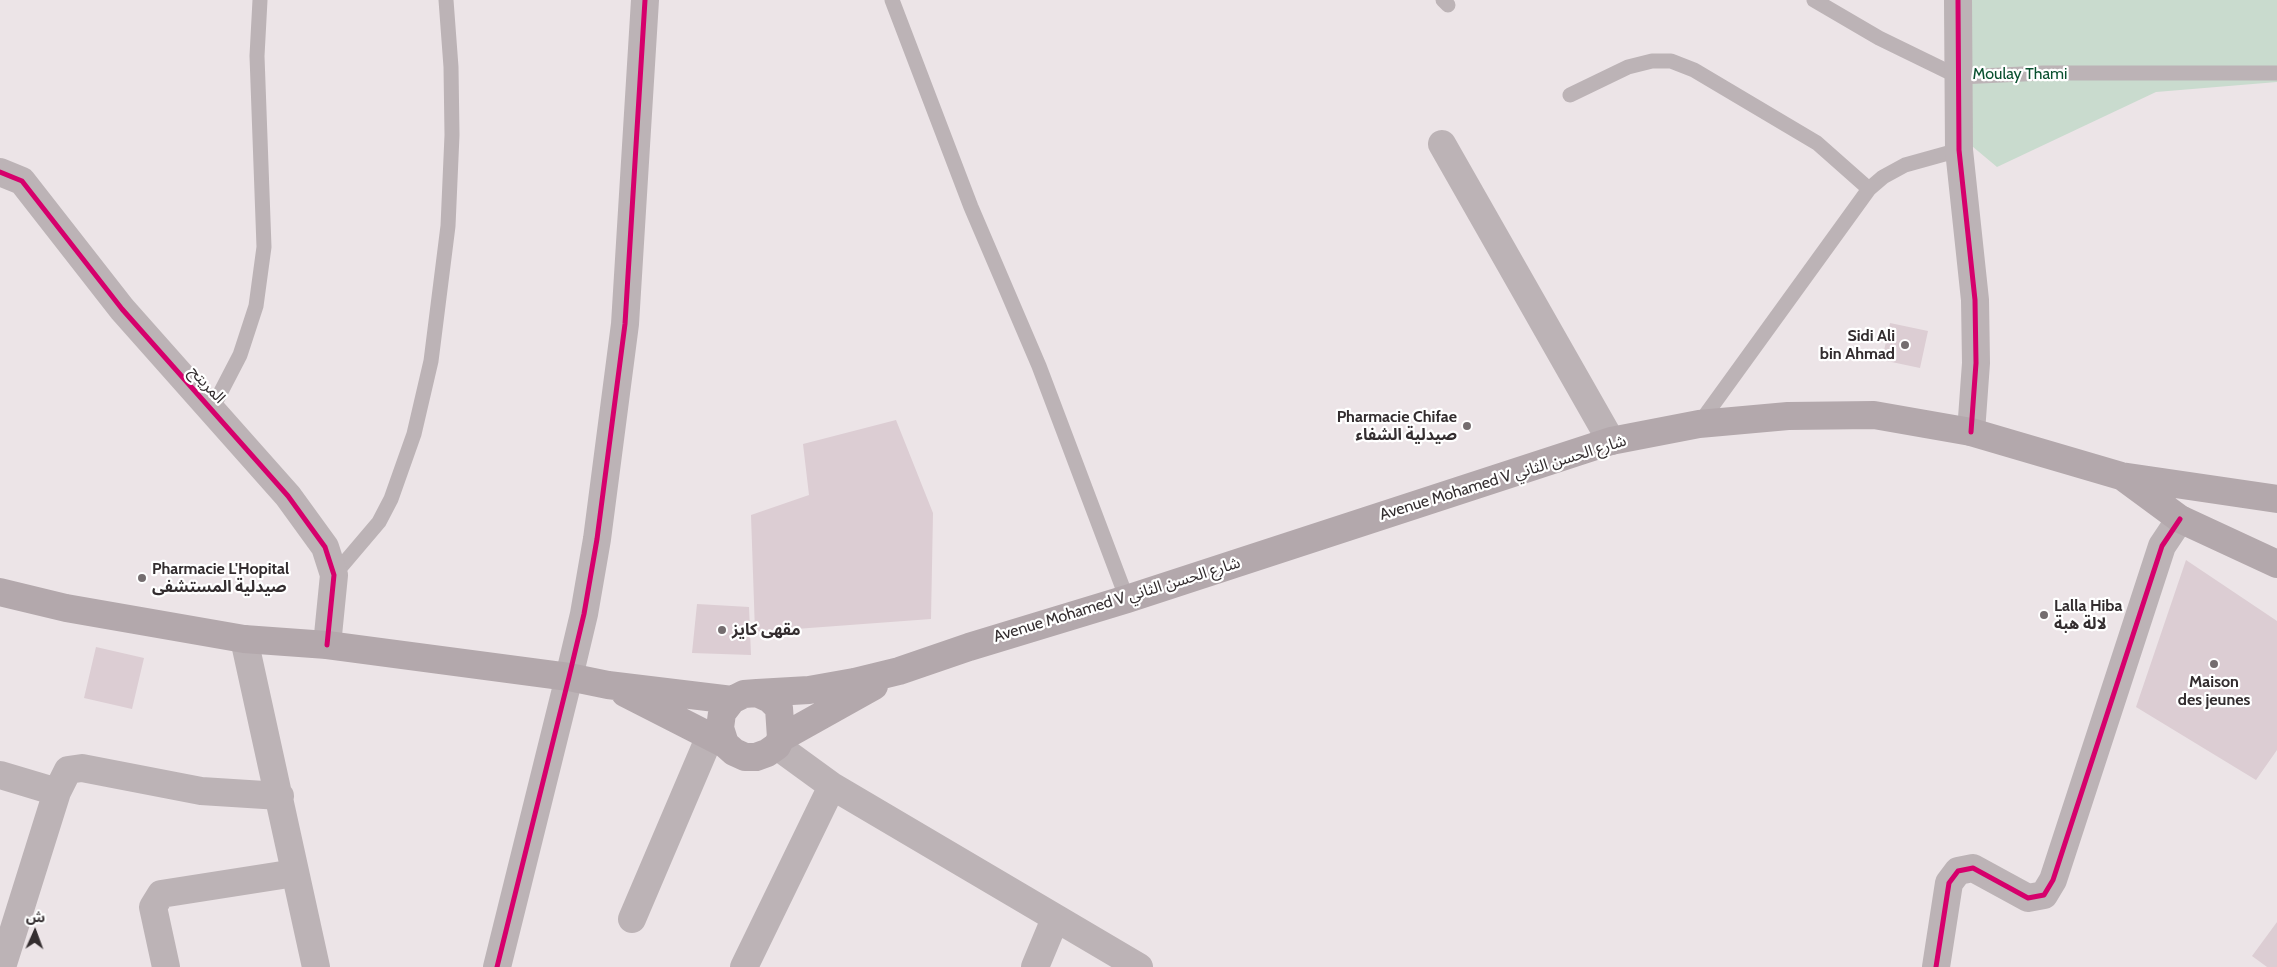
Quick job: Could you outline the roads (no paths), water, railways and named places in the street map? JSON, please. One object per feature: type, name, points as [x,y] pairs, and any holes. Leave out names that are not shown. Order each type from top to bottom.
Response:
[{"type":"main road","name":"Avenue Mohamed V شارع الحسن الثاني","points":[[0,592],[66,608],[244,639],[327,645],[570,677],[608,685],[745,697],[808,690],[854,682],[899,671],[1611,441],[1699,424],[1788,416],[1874,415],[1971,432],[2121,476],[2277,499]]},
{"type":"main road","name":"Avenue Mohamed V شارع الحسن الثاني","points":[[2121,476],[2180,519],[2277,564]]},
{"type":"main road","name":"Avenue Mohamed V شارع الحسن الثاني","points":[[779,742],[899,671]]},
{"type":"main road","name":"Avenue Mohamed V شارع الحسن الثاني","points":[[608,685],[717,740]]},
{"type":"main road","points":[[745,697],[770,699],[779,708],[779,742],[767,753],[756,757],[745,757],[717,740],[722,713],[745,697]]},
{"type":"street","points":[[497,967],[570,677],[584,614],[597,539],[625,324],[645,0]]},
{"type":"street","points":[[1958,0],[1959,150],[1975,300],[1976,363],[1971,432]]},
{"type":"street","points":[[1442,144],[1611,441]]},
{"type":"street","name":"المريتح","points":[[0,154],[11,176],[122,309],[288,496],[325,547],[334,575],[327,645]]},
{"type":"street","points":[[1936,967],[1949,883],[1958,871],[1972,868],[2028,898],[2044,895],[2053,880],[2162,546],[2180,519]]},
{"type":"street","points":[[244,639],[280,796],[316,967]]},
{"type":"street","points":[[632,919],[717,740]]},
{"type":"street","points":[[779,742],[832,786],[1139,967]]},
{"type":"street","points":[[2,967],[57,792],[68,770],[82,768],[201,791],[280,796]]},
{"type":"street","points":[[0,775],[57,792]]},
{"type":"street","points":[[744,967],[832,786]]},
{"type":"street","points":[[166,967],[153,907],[161,894],[295,873]]},
{"type":"street","points":[[1036,967],[1056,919]]},
{"type":"lane","points":[[212,409],[240,355],[256,306],[264,247],[257,56],[260,0]]},
{"type":"lane","points":[[334,575],[379,522],[392,499],[414,434],[431,361],[448,226],[452,135],[451,67],[446,0]]},
{"type":"lane","points":[[892,0],[971,207],[1039,366],[1127,598]]},
{"type":"lane","points":[[1814,0],[1879,38],[1959,77],[2044,73],[2277,73]]},
{"type":"lane","points":[[1570,95],[1628,67],[1652,61],[1671,61],[1694,70],[1818,143],[1869,189]]},
{"type":"lane","points":[[1699,424],[1869,189],[1883,177],[1905,165],[1959,150]]},
{"type":"place","name":"Sidi Ali bin Ahmad","points":[[1905,345]]},
{"type":"place","name":"Pharmacie Chifae صيدلية الشفاء","points":[[1467,426]]},
{"type":"place","name":"Pharmacie L'Hopital صيدلية المستشفى","points":[[142,578]]},
{"type":"place","name":"Lalla Hiba لالة هبة","points":[[2044,615]]},
{"type":"place","name":"مقهى كايز","points":[[722,630]]},
{"type":"place","name":"Maison des jeunes","points":[[2214,664]]},
{"type":"park label","name":"Moulay Thami","points":[[2020,74]]}]
